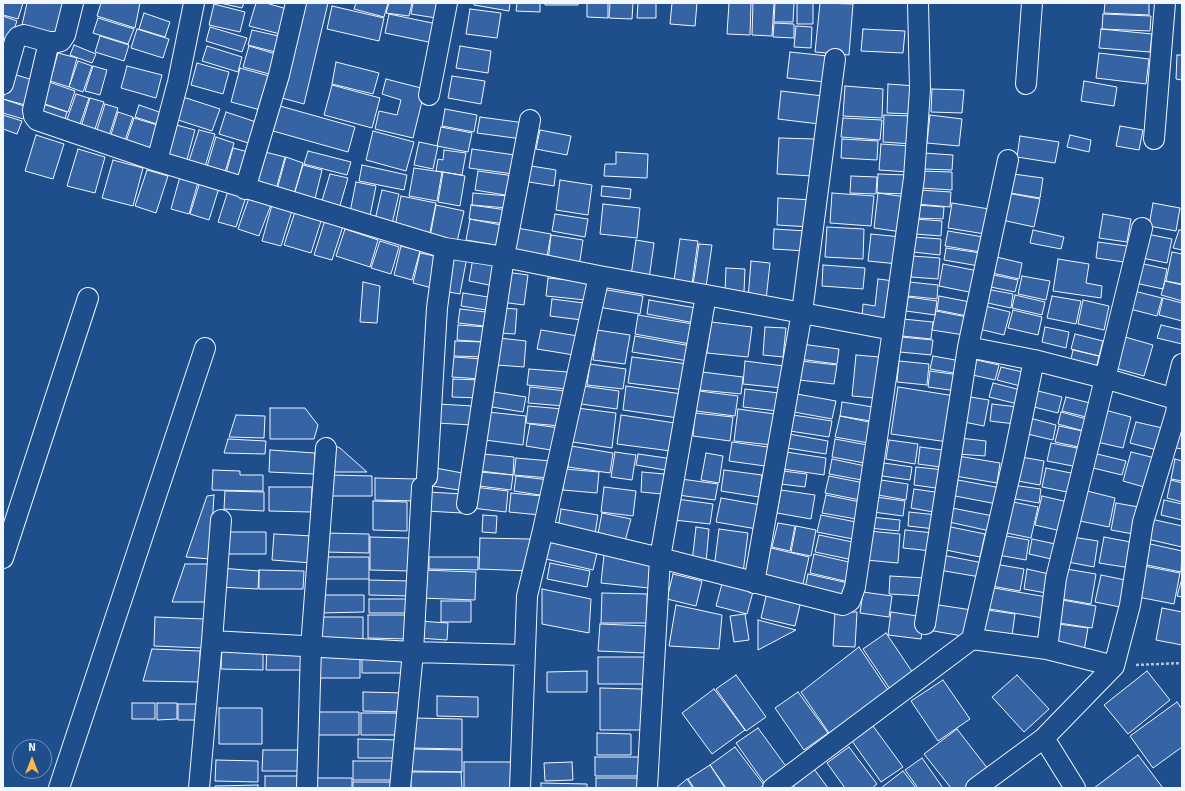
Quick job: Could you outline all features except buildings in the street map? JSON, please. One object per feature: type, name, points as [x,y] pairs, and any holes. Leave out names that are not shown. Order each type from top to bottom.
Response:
[{"type":"street","points":[[3,84],[15,41],[18,37],[24,35],[49,42],[61,41],[65,35],[73,3]]},
{"type":"street","points":[[157,162],[178,82],[194,3]]},
{"type":"street","points":[[245,189],[279,75],[296,3]]},
{"type":"street","points":[[429,95],[447,3]]},
{"type":"street","points":[[543,530],[660,558],[843,605],[850,601],[855,587],[914,178],[920,89],[918,3]]},
{"type":"street","points":[[1026,84],[1032,3]]},
{"type":"street","points":[[1154,139],[1166,3]]},
{"type":"street","points":[[49,42],[33,110],[34,116],[37,120],[157,162],[445,248],[504,257],[893,330]]},
{"type":"street","points":[[754,583],[802,312],[835,59]]},
{"type":"street","points":[[467,504],[504,257],[530,120]]},
{"type":"street","points":[[926,624],[968,347],[1008,160]]},
{"type":"street","points":[[1047,649],[1056,578],[1142,228]]},
{"type":"street","points":[[400,788],[413,652],[437,308],[445,248]]},
{"type":"street","points":[[520,788],[527,596],[599,276]]},
{"type":"street","points":[[647,788],[660,558],[706,295]]},
{"type":"street","points":[[3,558],[88,298]]},
{"type":"street","points":[[968,347],[1034,360],[1104,378],[1178,400]]},
{"type":"street","points":[[59,788],[205,348]]},
{"type":"street","points":[[773,788],[972,639],[1014,457],[1034,360]]},
{"type":"street","points":[[976,788],[1044,738],[1114,666],[1130,605],[1143,522],[1176,413],[1182,364]]},
{"type":"street","points":[[307,788],[311,647],[326,448]]},
{"type":"street","points":[[199,788],[221,520]]},
{"type":"street","points":[[972,639],[1047,649],[1114,666]]},
{"type":"street","points":[[212,641],[413,652],[524,655]]},
{"type":"street","points":[[1044,738],[1075,788]]},
{"type":"path","points":[[1114,666],[1182,663]]}]
